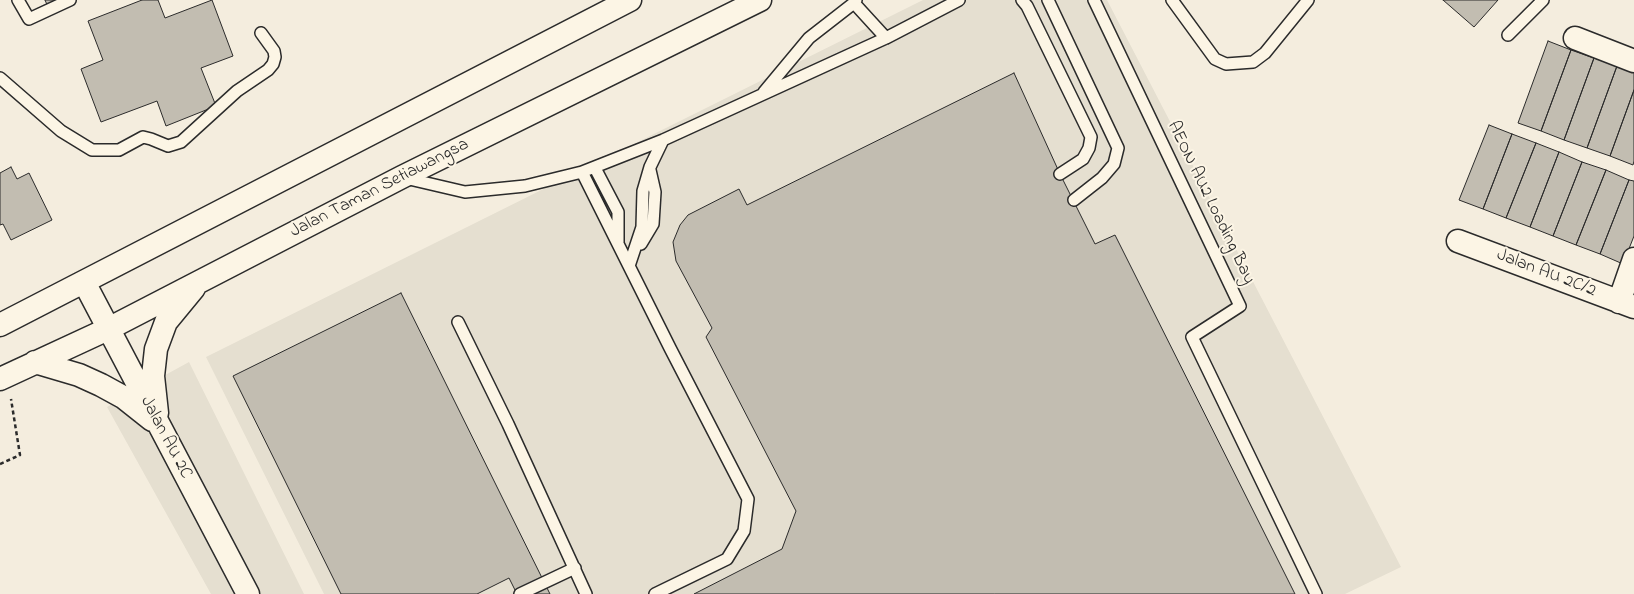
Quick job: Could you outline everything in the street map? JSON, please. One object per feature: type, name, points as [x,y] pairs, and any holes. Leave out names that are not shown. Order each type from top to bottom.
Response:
[{"type":"main road","points":[[0,325],[630,0]]},
{"type":"main road","name":"Jalan Taman Setiawangsa","points":[[3,377],[108,329],[402,177],[760,0]]},
{"type":"main road","points":[[1575,38],[1634,61]]},
{"type":"main road","name":"Jalan AU 2C/2","points":[[1458,241],[1626,304]]},
{"type":"main road","points":[[1626,304],[1634,259]]},
{"type":"main road","name":"Jalan AU 2C","points":[[84,282],[248,594]]},
{"type":"main road","points":[[158,424],[153,376],[156,349],[166,322],[199,282]]},
{"type":"main road","points":[[35,362],[79,375],[101,385],[123,397],[158,424]]},
{"type":"lane","points":[[18,0],[29,19],[70,0]]},
{"type":"lane","points":[[402,177],[465,192],[525,186],[595,168],[663,140],[886,38],[959,0]]},
{"type":"lane","points":[[1022,0],[1027,6],[1091,137],[1089,148],[1084,159],[1060,174]]},
{"type":"lane","points":[[1048,0],[1118,148],[1114,164],[1102,178],[1074,200]]},
{"type":"lane","name":"AEON AU2 Loading Bay","points":[[1094,0],[1240,306],[1192,338],[1316,594]]},
{"type":"lane","points":[[1172,0],[1215,59],[1226,64],[1253,62],[1265,53],[1308,0]]},
{"type":"lane","points":[[1508,35],[1543,0]]},
{"type":"lane","points":[[762,94],[809,38],[855,2],[886,38]]},
{"type":"lane","points":[[0,78],[62,131],[92,150],[119,150],[143,137],[168,146],[181,142],[237,91],[268,70],[273,64],[275,57],[274,51],[261,33]]},
{"type":"lane","points":[[629,266],[642,227],[643,191],[650,168],[663,140]]},
{"type":"lane","points":[[595,168],[618,212],[618,244]]},
{"type":"lane","points":[[582,172],[748,499],[744,531],[727,559],[655,594]]},
{"type":"lane","points":[[458,322],[586,594]]},
{"type":"lane","points":[[520,594],[575,568]]},
{"type":"path","points":[[0,464],[20,455],[3,377]]},
{"type":"shaded area","points":[[923,0],[1107,0],[1401,567],[1345,594],[324,594],[206,357]]},
{"type":"shaded area","points":[[189,362],[304,594],[211,594],[107,407]]},
{"type":"building","points":[[45,0],[63,0],[48,7]]},
{"type":"building","points":[[142,0],[158,0],[165,18],[212,0],[233,56],[201,68],[216,106],[166,126],[157,101],[101,122],[81,69],[103,60],[88,21]]},
{"type":"building","points":[[1443,0],[1498,0],[1474,27]]},
{"type":"building","points":[[1548,41],[1571,50],[1541,131],[1518,123]]},
{"type":"building","points":[[1571,50],[1594,58],[1564,140],[1541,131]]},
{"type":"building","points":[[1594,58],[1617,66],[1587,148],[1564,140]]},
{"type":"building","points":[[1617,66],[1634,72],[1634,90],[1610,156],[1587,148]]},
{"type":"building","points":[[1014,73],[1060,174],[1095,244],[1115,235],[1295,594],[694,594],[782,549],[796,511],[706,337],[712,328],[676,261],[673,242],[680,225],[688,215],[739,189],[747,205]]},
{"type":"building","points":[[1634,90],[1634,161],[1633,165],[1610,156]]},
{"type":"building","points":[[1489,125],[1512,134],[1483,209],[1459,200]]},
{"type":"building","points":[[1512,134],[1536,143],[1506,218],[1483,209]]},
{"type":"building","points":[[1536,143],[1559,152],[1530,227],[1506,218]]},
{"type":"building","points":[[1559,152],[1582,162],[1553,236],[1530,227]]},
{"type":"building","points":[[1582,162],[1606,170],[1576,245],[1553,236]]},
{"type":"building","points":[[11,167],[17,179],[29,173],[52,220],[11,240],[3,224],[0,225],[0,173]]},
{"type":"building","points":[[1606,170],[1629,180],[1600,254],[1576,245]]},
{"type":"building","points":[[1629,180],[1634,181],[1634,236],[1623,264],[1600,254]]},
{"type":"building","points":[[401,293],[550,594],[517,594],[509,578],[477,594],[341,594],[233,376]]}]
